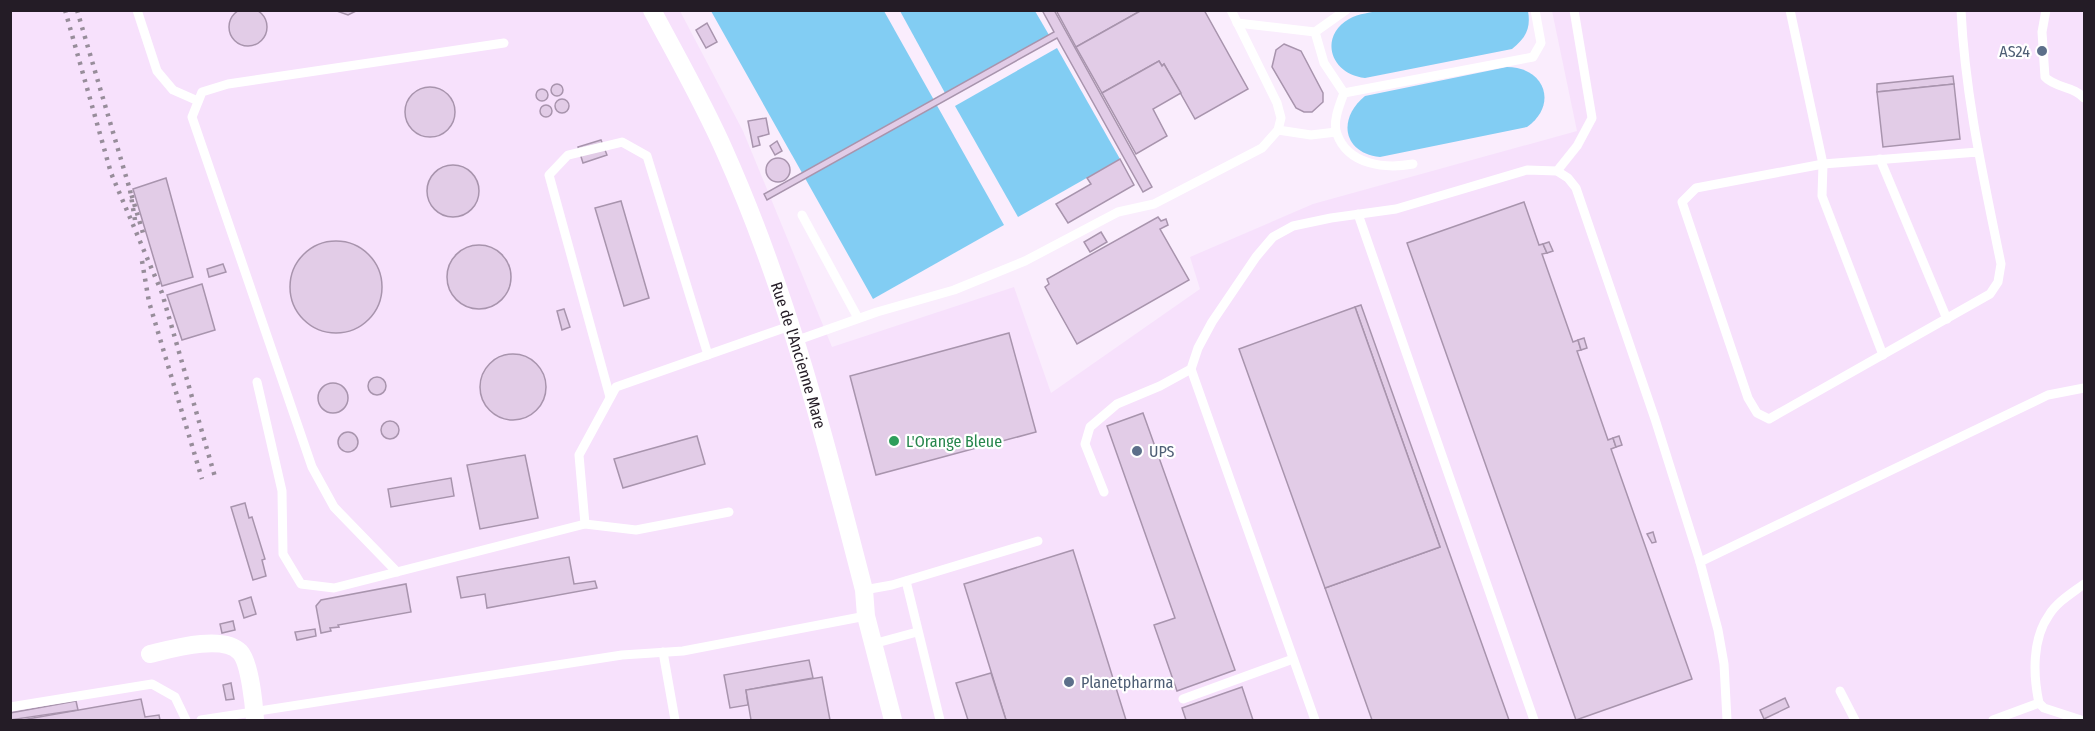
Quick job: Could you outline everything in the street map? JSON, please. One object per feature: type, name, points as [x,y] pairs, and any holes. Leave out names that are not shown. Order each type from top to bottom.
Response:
[{"type":"street","name":"Rue de l'Ancienne Mare","points":[[652,10],[725,152],[776,278],[822,430],[864,590],[866,616],[893,720]]},
{"type":"street","points":[[150,654],[211,644],[230,647],[240,652],[246,663],[255,717]]},
{"type":"lane","points":[[137,10],[157,71],[173,90],[198,101]]},
{"type":"lane","points":[[585,524],[579,455],[616,387],[708,355],[858,318],[954,290],[1025,261],[1118,212],[1154,204],[1262,148],[1278,130],[1281,118],[1277,103],[1231,10]]},
{"type":"lane","points":[[1237,23],[1315,32],[1346,10]]},
{"type":"lane","points":[[1344,93],[1533,57],[1541,43],[1535,10]]},
{"type":"lane","points":[[1557,171],[1577,146],[1592,118],[1574,10]]},
{"type":"lane","points":[[1790,10],[1823,164],[1822,196],[1882,355]]},
{"type":"lane","points":[[1961,10],[1964,59],[1978,152],[2001,264],[1998,282],[1990,294],[1769,419],[1757,413],[1748,398],[1682,202],[1696,188],[1823,164],[1978,152]]},
{"type":"lane","points":[[2046,10],[2042,32],[2045,76],[2054,83],[2073,88],[2085,98]]},
{"type":"lane","points":[[1315,32],[1324,63],[1344,93]]},
{"type":"lane","points":[[397,572],[334,507],[312,467],[192,117],[202,92],[228,84],[504,44]]},
{"type":"lane","points":[[1344,93],[1337,113],[1336,132],[1346,149],[1362,161],[1392,168],[1413,164]]},
{"type":"lane","points":[[1278,130],[1311,135],[1336,132]]},
{"type":"lane","points":[[610,397],[549,175],[568,155],[622,142],[647,156],[708,355]]},
{"type":"lane","points":[[1880,159],[1947,319]]},
{"type":"lane","points":[[1315,720],[1191,369],[1198,348],[1212,322],[1273,237],[1293,226],[1395,209],[1527,170],[1557,171],[1568,178],[1576,188],[1656,419],[1700,561],[1718,630],[1724,664],[1727,720]]},
{"type":"lane","points":[[1358,214],[1534,720]]},
{"type":"lane","points":[[802,215],[858,318]]},
{"type":"lane","points":[[1104,492],[1085,444],[1090,427],[1117,404],[1160,386],[1191,369]]},
{"type":"lane","points":[[257,382],[282,491],[283,555],[301,584],[334,588],[585,524],[636,530],[729,512]]},
{"type":"lane","points":[[1700,561],[2049,395],[2085,388]]},
{"type":"lane","points":[[864,590],[906,581],[1038,541]]},
{"type":"lane","points":[[906,581],[940,720]]},
{"type":"lane","points":[[2081,720],[2044,708],[2039,703],[2036,650],[2040,631],[2049,614],[2085,584]]},
{"type":"lane","points":[[201,720],[255,717],[622,655],[683,651],[866,616]]},
{"type":"lane","points":[[873,644],[917,632]]},
{"type":"lane","points":[[663,652],[675,720]]},
{"type":"lane","points":[[1183,699],[1293,659]]},
{"type":"lane","points":[[10,707],[152,684],[174,697],[186,720]]},
{"type":"lane","points":[[1840,691],[1855,720]]},
{"type":"lane","points":[[1993,720],[2039,703]]},
{"type":"shaded area","points":[[10,11],[680,11],[743,131],[832,347],[1014,287],[1051,393],[1200,289],[1190,257],[1313,204],[1577,131],[1552,11],[2084,11],[2084,720],[11,720]]},
{"type":"water","points":[[1382,10],[1528,11],[1529,23],[1524,37],[1512,49],[1365,78],[1353,75],[1337,63],[1331,45],[1334,35],[1339,27],[1349,19]]},
{"type":"water","points":[[711,11],[884,11],[1004,225],[873,299]]},
{"type":"water","points":[[900,11],[1035,11],[1049,35],[945,93]]},
{"type":"water","points":[[1057,48],[1120,159],[1018,217],[955,106]]},
{"type":"water","points":[[1507,67],[1530,73],[1543,88],[1543,108],[1537,118],[1527,127],[1380,157],[1358,149],[1348,134],[1350,115],[1365,96]]},
{"type":"building","points":[[248,8],[262,13],[267,27],[262,41],[248,46],[234,41],[229,27],[234,13]]},
{"type":"building","points":[[334,10],[358,10],[348,15]]},
{"type":"building","points":[[1042,10],[1054,10],[1152,187],[1143,192],[1057,38],[767,200],[764,194],[1054,32]]},
{"type":"building","points":[[1056,10],[1142,10],[1076,47]]},
{"type":"building","points":[[1142,10],[1204,10],[1248,89],[1195,119],[1164,64],[1162,66],[1159,61],[1102,93],[1076,47]]},
{"type":"building","points":[[707,23],[717,42],[706,48],[696,30]]},
{"type":"building","points":[[1284,44],[1301,51],[1323,93],[1323,102],[1312,112],[1304,112],[1296,108],[1272,67],[1276,50]]},
{"type":"building","points":[[1159,61],[1162,66],[1164,64],[1181,93],[1153,109],[1167,136],[1136,154],[1102,93]]},
{"type":"building","points":[[1953,76],[1954,84],[1877,92],[1877,84]]},
{"type":"building","points":[[559,84],[562,85],[562,95],[555,96],[552,95],[551,88],[552,85]]},
{"type":"building","points":[[1954,84],[1960,139],[1883,147],[1877,92]]},
{"type":"building","points":[[425,87],[435,87],[448,94],[455,107],[455,117],[448,130],[435,137],[425,137],[416,133],[409,126],[405,117],[405,107],[409,98],[416,91]]},
{"type":"building","points":[[544,89],[548,95],[544,101],[540,101],[536,93]]},
{"type":"building","points":[[562,99],[567,101],[569,106],[567,111],[562,113],[557,111],[555,106],[557,101]]},
{"type":"building","points":[[548,105],[552,111],[548,117],[544,117],[540,109]]},
{"type":"building","points":[[766,118],[769,134],[758,137],[760,145],[753,147],[748,121]]},
{"type":"building","points":[[601,140],[607,155],[583,163],[578,147]]},
{"type":"building","points":[[777,141],[782,151],[775,155],[770,146]]},
{"type":"building","points":[[778,158],[786,162],[790,170],[786,178],[778,182],[770,178],[766,170],[770,162]]},
{"type":"building","points":[[1120,159],[1134,185],[1068,223],[1056,204],[1091,184],[1087,178]]},
{"type":"building","points":[[453,165],[463,167],[471,173],[477,181],[479,191],[477,201],[471,209],[463,215],[453,217],[443,215],[435,209],[429,201],[427,191],[429,181],[435,173],[443,167]]},
{"type":"building","points":[[166,178],[193,277],[162,286],[133,189]]},
{"type":"building","points":[[621,201],[649,298],[624,306],[595,208]]},
{"type":"building","points":[[1524,202],[1539,245],[1543,244],[1547,253],[1542,254],[1573,342],[1578,340],[1581,350],[1577,351],[1608,440],[1613,438],[1616,447],[1611,449],[1692,679],[1576,720],[1407,243]]},
{"type":"building","points":[[1158,217],[1161,221],[1166,219],[1168,225],[1160,229],[1189,280],[1077,344],[1045,287],[1049,284],[1047,279]]},
{"type":"building","points":[[1101,232],[1107,242],[1090,252],[1084,242]]},
{"type":"building","points":[[336,241],[353,245],[368,255],[378,270],[382,287],[378,304],[368,319],[353,329],[336,333],[319,329],[304,319],[294,304],[290,287],[294,270],[304,255],[319,245]]},
{"type":"building","points":[[1549,242],[1553,251],[1547,253],[1543,244]]},
{"type":"building","points":[[473,245],[485,245],[502,254],[509,265],[511,277],[509,289],[502,300],[485,309],[473,309],[461,304],[452,295],[447,283],[447,271],[452,259],[461,250]]},
{"type":"building","points":[[223,264],[226,272],[209,277],[207,269]]},
{"type":"building","points":[[202,284],[215,330],[182,340],[167,295]]},
{"type":"building","points":[[1361,305],[1509,720],[1372,720],[1325,588],[1440,547],[1355,307]]},
{"type":"building","points":[[1355,307],[1440,547],[1325,588],[1239,349]]},
{"type":"building","points":[[564,309],[570,327],[562,330],[557,311]]},
{"type":"building","points":[[1009,333],[1036,432],[876,475],[850,376]]},
{"type":"building","points":[[1584,338],[1587,348],[1581,350],[1578,340]]},
{"type":"building","points":[[513,354],[526,356],[536,364],[544,374],[546,387],[544,400],[536,410],[526,418],[513,420],[500,418],[490,410],[482,400],[480,387],[482,374],[490,364],[500,356]]},
{"type":"building","points":[[377,377],[383,380],[386,386],[383,392],[377,395],[371,392],[368,386],[371,380]]},
{"type":"building","points":[[333,383],[339,384],[347,392],[347,404],[339,412],[333,413],[327,412],[319,404],[318,398],[319,392],[327,384]]},
{"type":"building","points":[[1143,413],[1235,670],[1177,691],[1154,625],[1175,618],[1107,426]]},
{"type":"building","points":[[390,421],[396,424],[399,430],[396,436],[390,439],[384,436],[381,430],[384,424]]},
{"type":"building","points":[[348,432],[355,435],[358,442],[355,449],[348,452],[341,449],[338,442],[341,435]]},
{"type":"building","points":[[697,436],[705,464],[623,488],[614,459]]},
{"type":"building","points":[[1619,436],[1622,445],[1616,447],[1613,438]]},
{"type":"building","points":[[525,455],[538,518],[480,529],[467,465]]},
{"type":"building","points":[[451,478],[454,496],[391,507],[388,489]]},
{"type":"building","points":[[245,503],[249,518],[252,517],[265,559],[262,560],[266,576],[253,580],[231,507]]},
{"type":"building","points":[[1653,532],[1656,542],[1652,543],[1647,534]]},
{"type":"building","points":[[1073,550],[1126,720],[1006,720],[964,584]]},
{"type":"building","points":[[569,557],[574,584],[595,581],[597,588],[487,608],[485,594],[461,598],[457,577]]},
{"type":"building","points":[[406,584],[411,612],[338,625],[339,627],[330,628],[331,631],[321,633],[316,606],[321,600]]},
{"type":"building","points":[[251,597],[256,614],[244,618],[239,601]]},
{"type":"building","points":[[233,621],[235,630],[222,633],[220,624]]},
{"type":"building","points":[[315,629],[316,636],[297,640],[295,632]]},
{"type":"building","points":[[809,660],[813,678],[746,690],[748,705],[730,708],[724,675]]},
{"type":"building","points":[[991,673],[1006,720],[968,720],[956,683]]},
{"type":"building","points":[[822,677],[830,720],[751,720],[746,690]]},
{"type":"building","points":[[231,683],[234,699],[226,700],[223,685]]},
{"type":"building","points":[[1242,687],[1253,720],[1186,720],[1182,708]]},
{"type":"building","points":[[1785,698],[1789,707],[1764,719],[1760,710]]},
{"type":"building","points":[[141,699],[145,717],[159,715],[160,720],[22,720]]},
{"type":"building","points":[[76,701],[78,710],[10,720],[10,713]]},
{"type":"railway","points":[[65,10],[111,173],[162,293],[215,477]]},
{"type":"railway","points":[[77,10],[130,190]]},
{"type":"railway","points":[[135,220],[130,190],[143,233]]},
{"type":"railway","points":[[142,261],[149,302],[202,479]]},
{"type":"place","name":"AS24","points":[[2042,51]]},
{"type":"place","name":"L'Orange Bleue","points":[[894,441]]},
{"type":"place","name":"UPS","points":[[1137,451]]},
{"type":"place","name":"Planetpharma","points":[[1069,682]]}]
